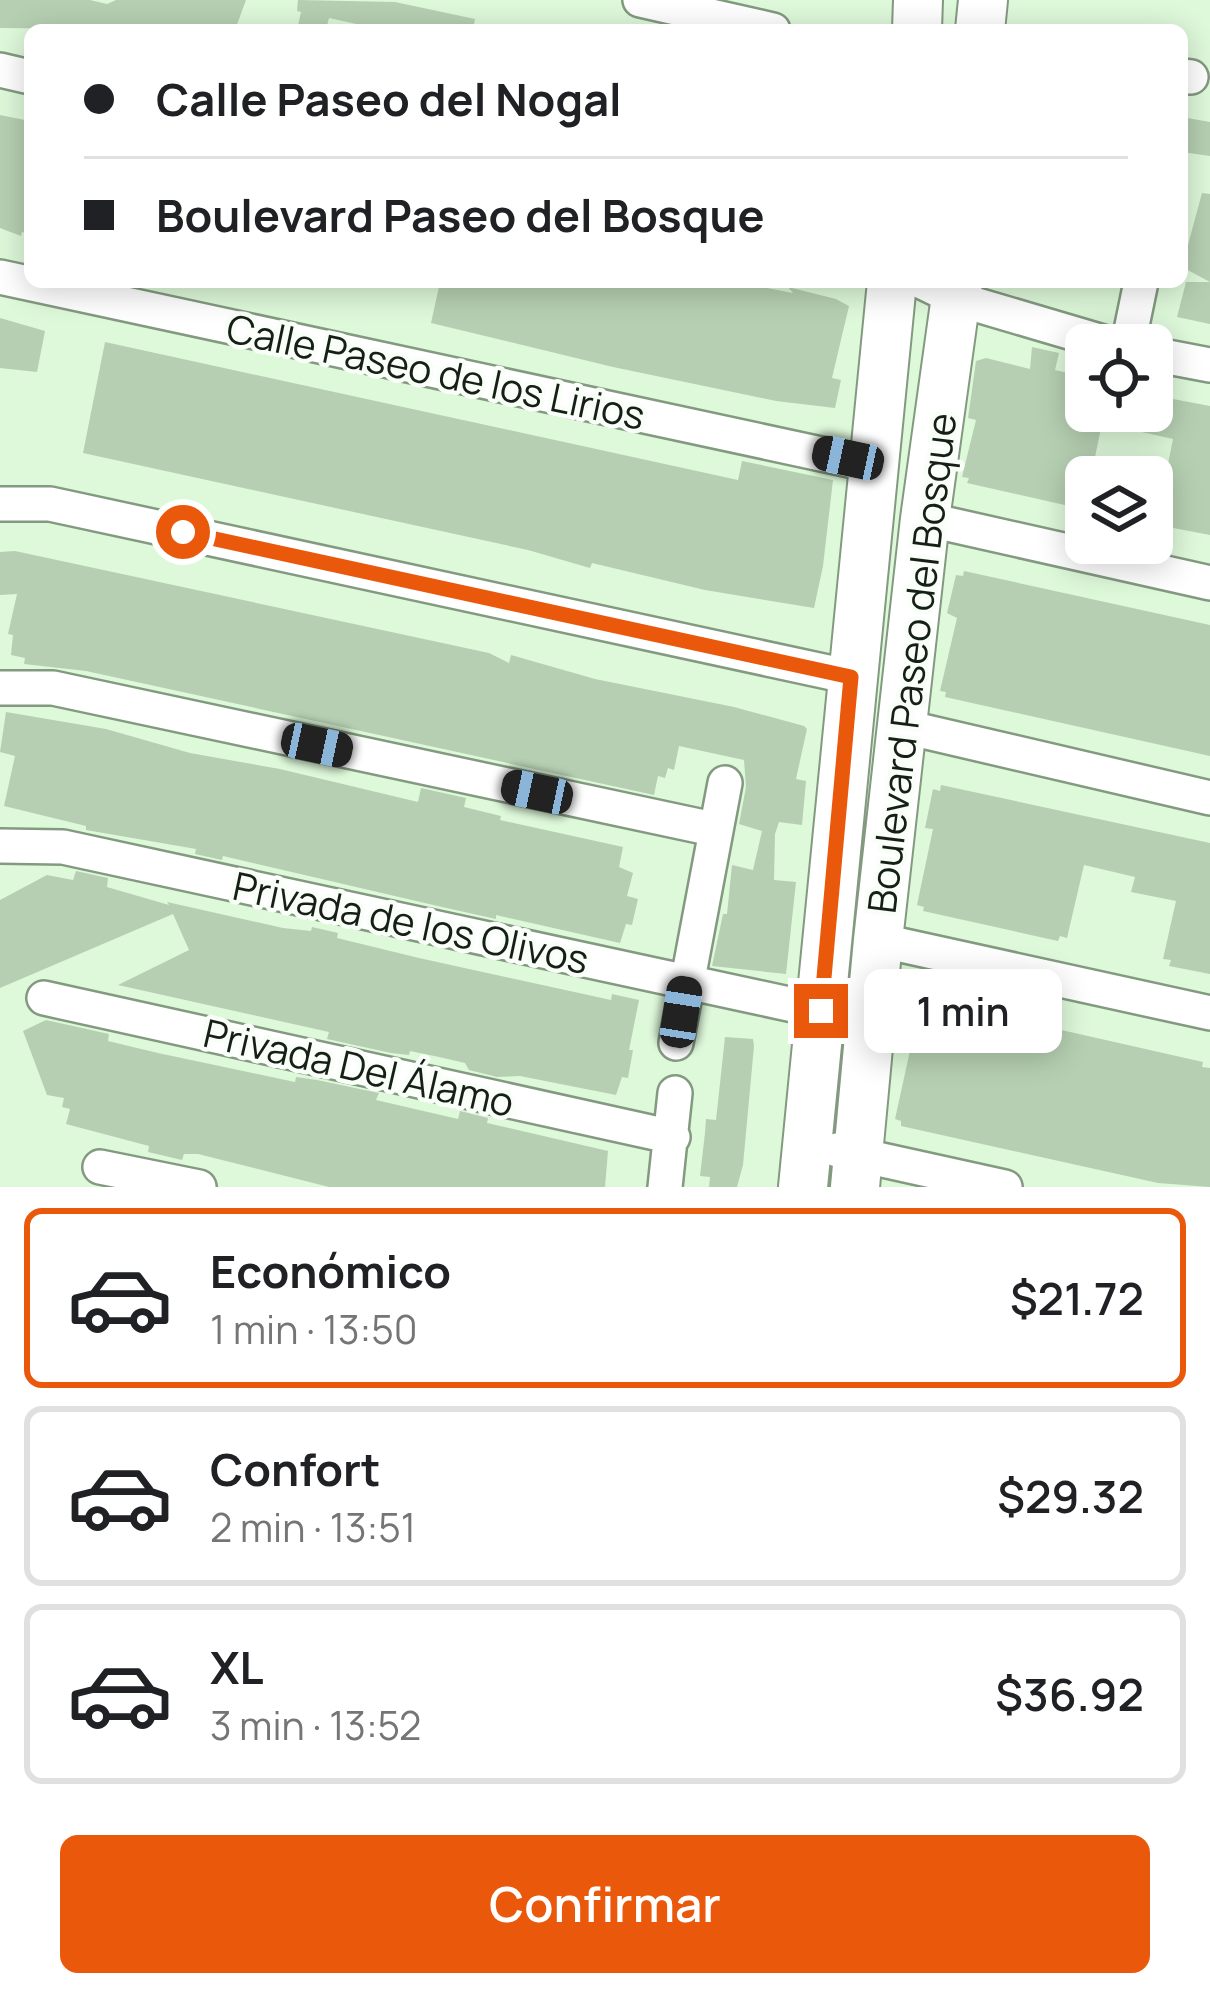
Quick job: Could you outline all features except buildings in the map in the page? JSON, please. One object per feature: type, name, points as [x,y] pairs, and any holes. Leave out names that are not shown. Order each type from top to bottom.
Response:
[{"type":"street","points":[[640,0],[746,24]]},
{"type":"street","name":"Calle Paseo de los Lirios","points":[[47,288],[872,465]]},
{"type":"street","name":"Boulevard Paseo del Bosque","points":[[805,1165],[891,288]]},
{"type":"street","points":[[946,288],[1065,329]]},
{"type":"street","name":"Boulevard Paseo del Bosque","points":[[857,1171],[946,288]]},
{"type":"street","points":[[1132,324],[1140,288]]},
{"type":"street","points":[[1173,358],[1210,365]]},
{"type":"street","points":[[0,504],[50,504],[851,677]]},
{"type":"street","points":[[925,520],[1210,583]]},
{"type":"street","points":[[0,688],[53,688],[713,829]]},
{"type":"street","points":[[902,726],[1210,797]]},
{"type":"street","points":[[676,1043],[724,783]]},
{"type":"street","name":"Privada de los Olivos","points":[[0,846],[63,847],[821,1011]]},
{"type":"street","points":[[878,940],[1210,1012]]},
{"type":"street","name":"Privada Del Álamo","points":[[44,998],[673,1137]]},
{"type":"street","points":[[665,1187],[675,1093]]},
{"type":"street","points":[[805,1165],[1005,1187]]},
{"type":"street","points":[[100,1167],[199,1187]]},
{"type":"route","points":[[183,532],[851,677],[821,1011]]}]
